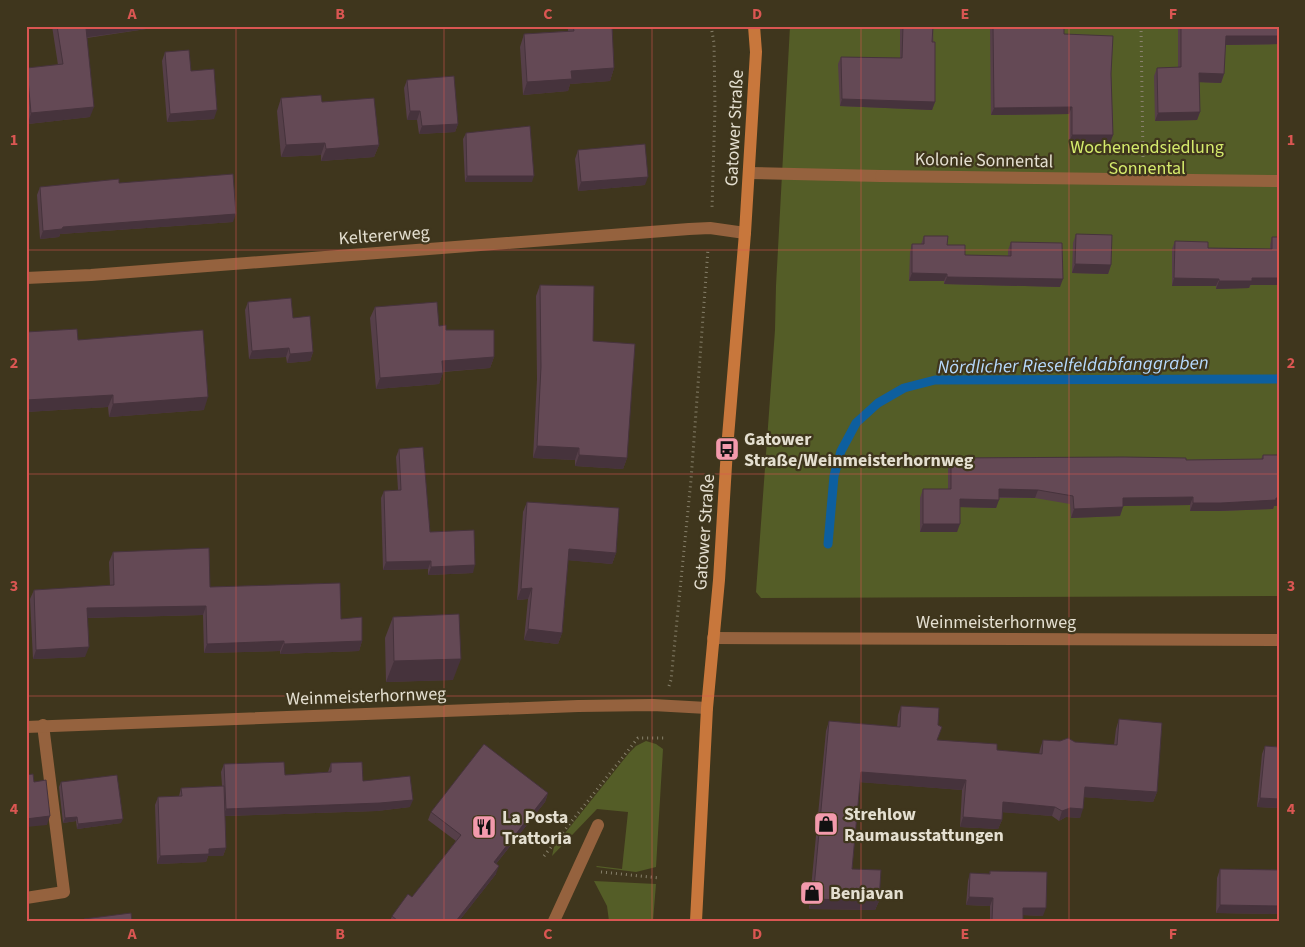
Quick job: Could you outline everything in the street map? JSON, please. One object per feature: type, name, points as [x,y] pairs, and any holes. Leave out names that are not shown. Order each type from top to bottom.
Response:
[{"type":"main road","name":"Gatower Straße","points":[[696,921],[707,708],[714,638],[749,173],[756,52],[754,26]]},
{"type":"street","name":"Kolonie Sonnental","points":[[749,173],[1143,180],[1279,180]]},
{"type":"street","name":"Keltererweg","points":[[26,278],[91,275],[689,229],[710,228],[745,233]]},
{"type":"street","name":"Weinmeisterhornweg","points":[[714,638],[1279,640]]},
{"type":"street","name":"Weinmeisterhornweg","points":[[26,727],[578,706],[653,705],[707,708]]},
{"type":"street","points":[[26,898],[64,892],[43,726]]},
{"type":"street","points":[[554,921],[598,825]]},
{"type":"path","points":[[712,26],[715,108],[712,198]]},
{"type":"path","points":[[1142,26],[1143,180]]},
{"type":"path","points":[[667,692],[671,680],[691,480],[707,258]]},
{"type":"path","points":[[544,856],[638,738],[665,738]]},
{"type":"path","points":[[576,870],[660,878]]},
{"type":"green space","name":"Wochenendsiedlung Sonnental","points":[[790,26],[1279,26],[1279,596],[761,598],[756,592],[775,330]]},
{"type":"green space","points":[[646,741],[656,744],[663,749],[656,867],[636,872],[596,867],[622,869],[628,812],[597,809],[552,856],[554,847],[629,753],[636,746]]},
{"type":"green space","points":[[594,881],[656,884],[653,921],[609,921],[607,906]]},
{"type":"building","points":[[57,26],[98,26],[86,28],[94,107],[31,113],[27,68],[63,64]]},
{"type":"building","points":[[573,26],[612,26],[614,68],[571,71],[572,79],[527,82],[524,34],[574,31]]},
{"type":"building","points":[[903,26],[933,26],[932,42],[935,42],[935,102],[842,99],[841,57],[902,58]]},
{"type":"building","points":[[993,26],[1064,26],[1064,34],[1113,36],[1111,74],[1113,135],[1072,135],[1072,107],[994,108]]},
{"type":"building","points":[[1181,26],[1279,26],[1279,36],[1226,36],[1224,74],[1199,73],[1200,112],[1158,113],[1157,68],[1181,67]]},
{"type":"building","points":[[189,50],[191,71],[214,69],[217,110],[170,114],[165,52]]},
{"type":"building","points":[[454,76],[458,124],[422,126],[420,111],[410,111],[407,80]]},
{"type":"building","points":[[321,95],[322,102],[374,98],[379,145],[326,149],[325,143],[286,145],[281,98]]},
{"type":"building","points":[[530,126],[534,176],[467,176],[466,133]]},
{"type":"building","points":[[645,144],[648,177],[581,182],[578,150]]},
{"type":"building","points":[[233,174],[236,214],[63,227],[62,229],[43,231],[40,187],[119,179],[119,183]]},
{"type":"building","points":[[1076,234],[1112,235],[1111,265],[1075,264]]},
{"type":"building","points":[[924,236],[948,236],[947,245],[965,245],[965,255],[1011,256],[1011,242],[1062,243],[1063,279],[947,277],[947,274],[912,273],[912,244],[924,244]]},
{"type":"building","points":[[1272,237],[1279,237],[1279,278],[1252,278],[1252,281],[1219,281],[1219,279],[1174,278],[1175,241],[1208,242],[1208,248],[1272,249]]},
{"type":"building","points":[[540,285],[594,286],[593,341],[635,344],[627,458],[579,455],[579,448],[537,446],[541,367]]},
{"type":"building","points":[[291,298],[293,318],[310,316],[313,352],[290,354],[289,348],[252,351],[248,302]]},
{"type":"building","points":[[437,302],[439,326],[446,325],[446,330],[494,330],[494,357],[442,361],[443,373],[380,378],[375,307]]},
{"type":"building","points":[[77,329],[78,340],[203,330],[208,397],[113,404],[113,395],[26,400],[26,332]]},
{"type":"building","points":[[423,447],[430,532],[474,530],[475,565],[431,567],[431,561],[386,562],[384,491],[401,490],[399,449]]},
{"type":"building","points":[[1263,455],[1279,455],[1279,498],[1276,498],[1276,500],[1193,503],[1193,497],[1123,498],[1123,507],[1074,509],[1073,496],[1038,490],[999,489],[999,500],[960,499],[960,524],[923,524],[923,489],[951,489],[951,458],[1124,457],[1186,458],[1186,460],[1263,459]]},
{"type":"building","points":[[527,502],[619,508],[616,553],[569,549],[562,633],[528,629],[532,588],[521,589]]},
{"type":"building","points":[[209,548],[210,587],[340,583],[341,619],[362,617],[362,641],[284,644],[284,641],[207,644],[206,606],[87,608],[89,647],[36,650],[34,590],[114,585],[113,552]]},
{"type":"building","points":[[459,614],[461,659],[394,661],[393,617]]},
{"type":"building","points":[[901,706],[939,708],[938,725],[942,727],[937,740],[997,744],[997,750],[1042,754],[1043,740],[1060,741],[1068,738],[1075,742],[1117,745],[1119,719],[1162,723],[1157,792],[1085,787],[1083,809],[1070,808],[1062,811],[1055,807],[1003,802],[1002,820],[963,817],[966,780],[861,772],[852,869],[881,870],[879,901],[813,899],[829,721],[900,727]]},
{"type":"building","points":[[484,744],[548,793],[494,862],[499,866],[456,921],[398,921],[392,916],[408,894],[412,897],[461,835],[431,812]]},
{"type":"building","points":[[1265,746],[1279,747],[1279,799],[1260,798]]},
{"type":"building","points":[[284,762],[285,775],[331,772],[331,763],[362,762],[363,781],[410,776],[413,800],[226,809],[224,764]]},
{"type":"building","points":[[33,774],[34,782],[46,780],[50,816],[26,819],[26,775]]},
{"type":"building","points":[[117,775],[123,819],[78,824],[77,817],[65,818],[61,782]]},
{"type":"building","points":[[224,786],[226,848],[209,849],[209,854],[160,856],[158,797],[182,796],[181,788]]},
{"type":"building","points":[[1220,869],[1279,870],[1279,906],[1220,905]]},
{"type":"building","points":[[990,871],[1047,872],[1046,908],[1023,908],[1023,921],[992,920],[993,898],[969,897],[970,873],[990,874]]},
{"type":"building","points":[[131,913],[132,921],[85,921],[84,919]]},
{"type":"waterway","name":"Nördlicher Rieselfeldabfanggraben","points":[[828,544],[834,476],[841,451],[856,423],[878,403],[904,388],[935,380],[1279,379]]},
{"type":"place","name":"Gatower Straße/Weinmeisterhornweg","points":[[727,449]]},
{"type":"place","name":"Strehlow Raumausstattungen","points":[[826,824]]},
{"type":"place","name":"La Posta Trattoria","points":[[484,827]]},
{"type":"place","name":"Benjavan","points":[[812,893]]}]
